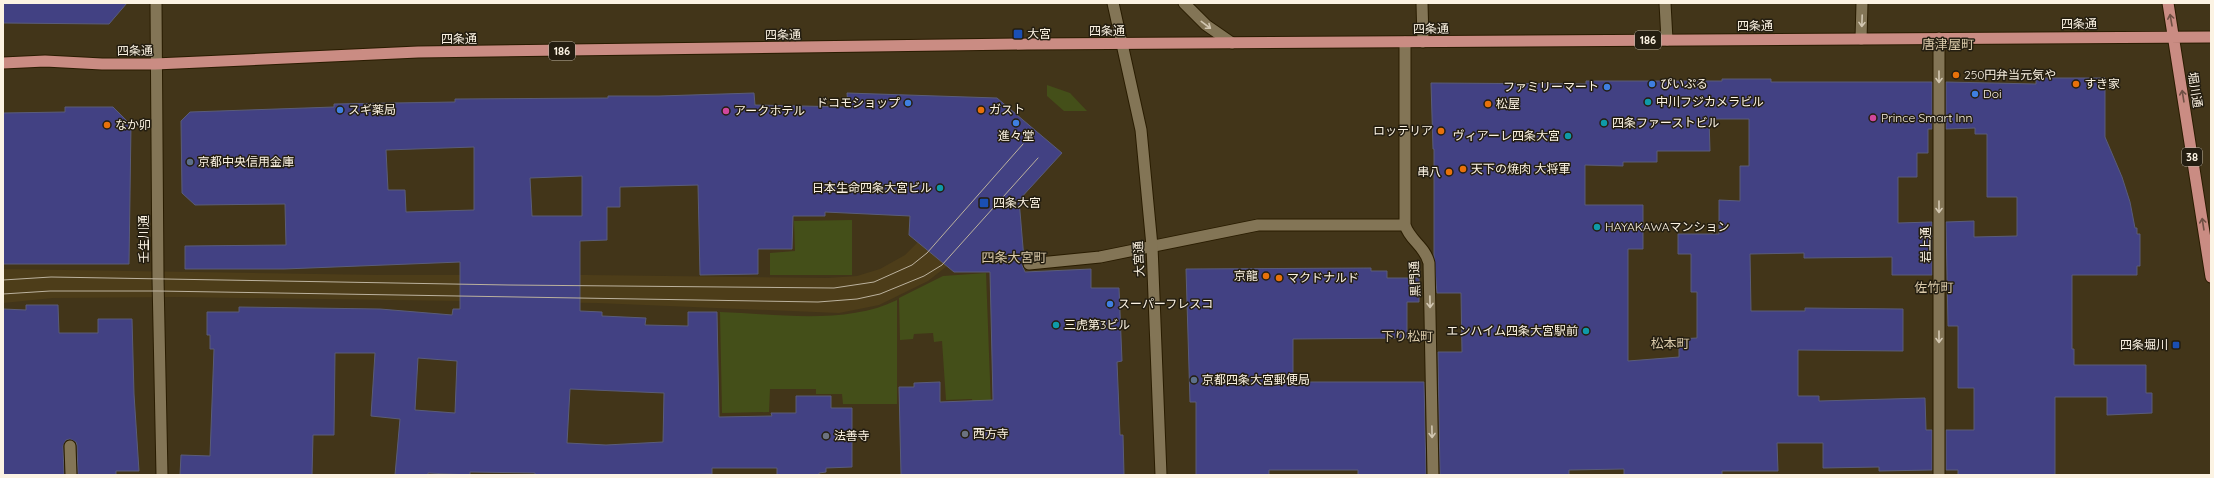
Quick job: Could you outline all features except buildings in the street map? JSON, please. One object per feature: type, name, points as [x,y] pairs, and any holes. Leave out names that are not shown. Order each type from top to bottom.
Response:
[{"type":"main road","name":"堀川通","points":[[2168,3],[2211,277]]},
{"type":"main road","name":"四条通","points":[[3,63],[45,61],[102,64],[155,64],[418,52],[1232,43],[2211,37]]},
{"type":"street","name":"壬生川通","points":[[156,3],[155,64],[162,475]]},
{"type":"street","name":"大宮通","points":[[1113,3],[1141,130],[1152,246],[1162,475]]},
{"type":"street","points":[[1184,3],[1206,25],[1232,43]]},
{"type":"street","points":[[1422,3],[1423,42]]},
{"type":"street","points":[[1665,3],[1667,40]]},
{"type":"street","points":[[1861,39],[1862,3]]},
{"type":"street","name":"岩上通","points":[[1939,38],[1939,475]]},
{"type":"street","name":"黒門通","points":[[1405,42],[1405,225],[1411,239],[1427,253],[1429,263],[1433,475]]},
{"type":"street","points":[[1028,264],[1100,258],[1258,225],[1405,225]]},
{"type":"street","points":[[70,446],[71,475]]},
{"type":"shaded area","points":[[918,242],[947,266],[928,281],[879,305],[839,313],[597,303],[177,297],[53,298],[3,303],[3,269],[379,275],[588,275],[828,278],[857,276],[880,269],[905,255]]},
{"type":"green space","points":[[1047,85],[1070,93],[1087,111],[1064,111],[1047,96]]},
{"type":"green space","points":[[852,220],[852,275],[770,275],[770,253],[795,251],[794,221]]},
{"type":"green space","points":[[986,273],[991,407],[973,407],[972,399],[946,400],[942,341],[934,342],[933,333],[914,334],[913,339],[900,340],[899,298],[943,276]]},
{"type":"green space","points":[[897,300],[897,404],[843,404],[842,394],[816,394],[816,389],[770,389],[769,412],[722,413],[720,312],[787,316],[834,315],[856,313],[877,308]]},
{"type":"tram line","points":[[3,280],[51,277],[509,285],[834,288],[874,282],[912,265],[927,253],[1023,144]]},
{"type":"tram line","points":[[3,294],[50,291],[158,291],[818,302],[857,299],[880,294],[924,276],[942,265],[1038,158]]},
{"type":"place","name":"大宮","points":[[1018,34]]},
{"type":"place","name":"250円弁当元気や","points":[[1956,75]]},
{"type":"place","name":"ぴいぷる","points":[[1652,84]]},
{"type":"place","name":"すき家","points":[[2076,84]]},
{"type":"place","name":"ファミリーマート","points":[[1607,87]]},
{"type":"place","name":"Doi","points":[[1975,94]]},
{"type":"place","name":"中川フジカメラビル","points":[[1648,102]]},
{"type":"place","name":"ドコモショップ","points":[[908,103]]},
{"type":"place","name":"松屋","points":[[1488,104]]},
{"type":"place","name":"スギ薬局","points":[[340,110]]},
{"type":"place","name":"ガスト","points":[[981,110]]},
{"type":"place","name":"アークホテル","points":[[726,111]]},
{"type":"place","name":"Prince Smart Inn","points":[[1873,118]]},
{"type":"place","name":"進々堂","points":[[1016,123]]},
{"type":"place","name":"四条ファーストビル","points":[[1604,123]]},
{"type":"place","name":"なか卯","points":[[107,125]]},
{"type":"place","name":"ロッテリア","points":[[1441,131]]},
{"type":"place","name":"ヴィアーレ四条大宮","points":[[1568,136]]},
{"type":"place","name":"京都中央信用金庫","points":[[190,162]]},
{"type":"place","name":"天下の焼肉 大将軍","points":[[1463,169]]},
{"type":"place","name":"串八","points":[[1449,172]]},
{"type":"place","name":"日本生命四条大宮ビル","points":[[940,188]]},
{"type":"place","name":"四条大宮","points":[[984,203]]},
{"type":"place","name":"HAYAKAWAマンション","points":[[1597,227]]},
{"type":"place","name":"京龍","points":[[1266,276]]},
{"type":"place","name":"マクドナルド","points":[[1279,278]]},
{"type":"place","name":"スーパーフレスコ","points":[[1110,304]]},
{"type":"place","name":"三虎第3ビル","points":[[1056,325]]},
{"type":"place","name":"エンハイム四条大宮駅前","points":[[1586,331]]},
{"type":"place","name":"四条堀川","points":[[2176,345]]},
{"type":"place","name":"京都四条大宮郵便局","points":[[1194,380]]},
{"type":"place","name":"西方寺","points":[[965,434]]},
{"type":"place","name":"法善寺","points":[[826,436]]},
{"type":"district","name":"唐津屋町","points":[[1948,44]]},
{"type":"district","name":"四条大宮町","points":[[1014,257]]},
{"type":"district","name":"佐竹町","points":[[1934,287]]},
{"type":"district","name":"下り松町","points":[[1407,336]]},
{"type":"district","name":"松本町","points":[[1670,343]]}]
